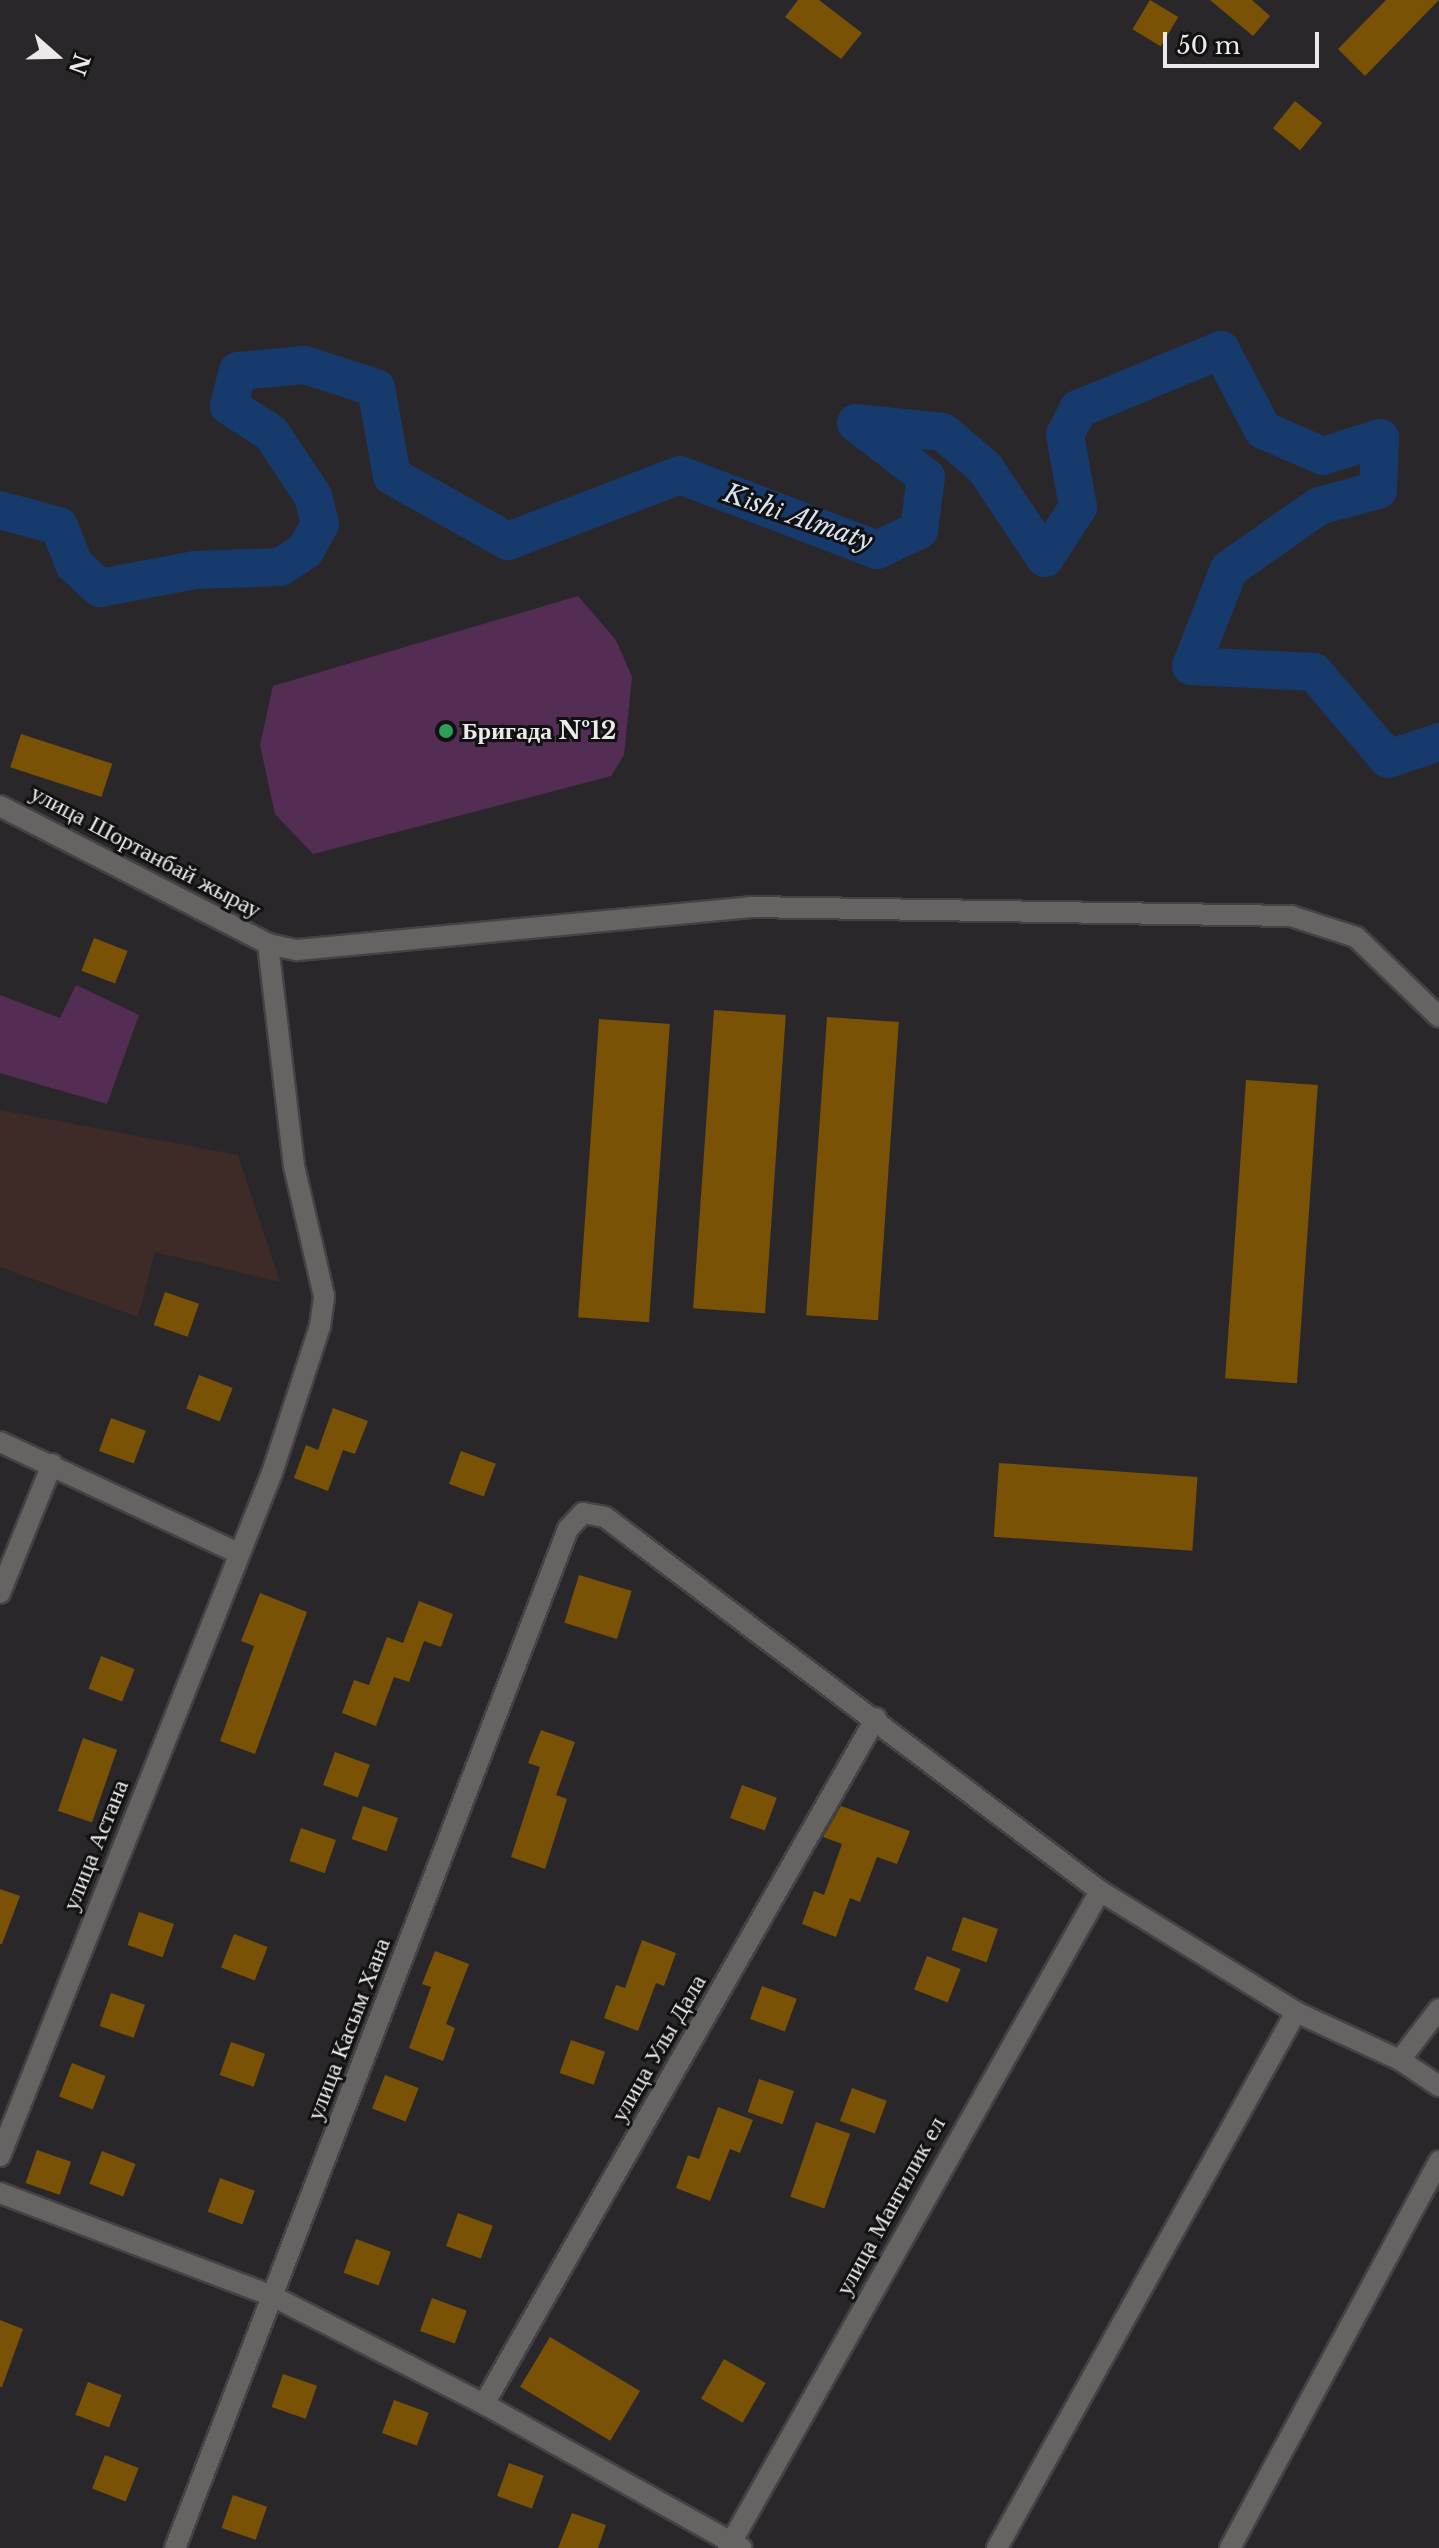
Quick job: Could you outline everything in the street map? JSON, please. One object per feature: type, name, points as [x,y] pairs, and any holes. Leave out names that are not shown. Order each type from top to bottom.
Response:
[{"type":"street","name":"улица Шортанбай жырау","points":[[0,806],[268,944],[297,950],[749,907],[1291,916],[1356,937],[1439,1017]]},
{"type":"street","name":"улица Астана","points":[[0,2156],[312,1357],[324,1296],[294,1166],[268,944]]},
{"type":"street","points":[[0,1442],[238,1553]]},
{"type":"street","points":[[0,1593],[52,1464]]},
{"type":"street","name":"улица Касым Хана","points":[[175,2548],[568,1529],[583,1513],[605,1517],[876,1718]]},
{"type":"street","points":[[876,1718],[1100,1891],[1296,2012],[1400,2060],[1439,2086]]},
{"type":"street","name":"улица Улы Дала","points":[[484,2404],[876,1718]]},
{"type":"street","name":"улица Мангилик ел","points":[[734,2546],[1100,1891]]},
{"type":"street","points":[[1400,2060],[1439,2009]]},
{"type":"street","points":[[997,2548],[1296,2012]]},
{"type":"street","points":[[1230,2548],[1439,2161]]},
{"type":"street","points":[[0,2193],[272,2296],[484,2404],[734,2546]]},
{"type":"shaded area","name":"Бригада №12","points":[[578,596],[616,640],[632,677],[624,755],[611,776],[313,854],[275,814],[260,745],[273,686]]},
{"type":"shaded area","points":[[76,985],[139,1015],[107,1104],[0,1073],[0,995],[60,1018]]},
{"type":"shaded area","points":[[0,1110],[238,1155],[280,1282],[155,1252],[138,1317],[0,1267]]},
{"type":"building","points":[[798,0],[819,0],[862,33],[841,59],[785,17]]},
{"type":"building","points":[[1150,0],[1178,17],[1161,46],[1132,29]]},
{"type":"building","points":[[1210,0],[1252,0],[1270,16],[1253,36]]},
{"type":"building","points":[[1386,0],[1439,0],[1365,76],[1338,49]]},
{"type":"building","points":[[1295,101],[1322,123],[1300,150],[1273,128]]},
{"type":"building","points":[[21,734],[112,764],[101,797],[10,767]]},
{"type":"building","points":[[94,938],[128,951],[115,984],[81,971]]},
{"type":"building","points":[[714,1010],[786,1015],[765,1313],[693,1308]]},
{"type":"building","points":[[827,1017],[899,1022],[878,1320],[806,1315]]},
{"type":"building","points":[[599,1019],[670,1024],[649,1322],[578,1317]]},
{"type":"building","points":[[1246,1080],[1318,1085],[1297,1383],[1225,1378]]},
{"type":"building","points":[[165,1292],[199,1304],[188,1337],[154,1325]]},
{"type":"building","points":[[199,1375],[233,1388],[220,1422],[186,1409]]},
{"type":"building","points":[[333,1408],[368,1421],[355,1454],[343,1450],[328,1491],[294,1478],[306,1445],[318,1450]]},
{"type":"building","points":[[111,1418],[146,1431],[134,1464],[99,1451]]},
{"type":"building","points":[[461,1451],[496,1464],[484,1497],[449,1484]]},
{"type":"building","points":[[999,1463],[1198,1477],[1192,1551],[994,1537]]},
{"type":"building","points":[[579,1575],[632,1591],[617,1639],[564,1623]]},
{"type":"building","points":[[260,1593],[307,1612],[255,1754],[220,1741],[254,1646],[241,1641]]},
{"type":"building","points":[[419,1601],[453,1614],[441,1647],[424,1641],[409,1682],[394,1677],[376,1726],[342,1713],[354,1680],[369,1685],[387,1637],[403,1643]]},
{"type":"building","points":[[101,1656],[135,1669],[122,1702],[88,1689]]},
{"type":"building","points":[[541,1730],[575,1742],[556,1795],[567,1799],[545,1869],[511,1857],[540,1767],[528,1763]]},
{"type":"building","points":[[83,1738],[117,1750],[92,1823],[58,1811]]},
{"type":"building","points":[[335,1752],[370,1765],[358,1798],[323,1785]]},
{"type":"building","points":[[742,1785],[777,1798],[765,1831],[730,1818]]},
{"type":"building","points":[[363,1806],[398,1818],[387,1851],[352,1839]]},
{"type":"building","points":[[841,1806],[910,1831],[897,1864],[877,1857],[860,1902],[850,1898],[836,1937],[802,1924],[814,1891],[824,1895],[842,1844],[823,1837]]},
{"type":"building","points":[[301,1828],[336,1840],[325,1873],[290,1861]]},
{"type":"building","points":[[0,1889],[20,1896],[2,1944],[0,1944]]},
{"type":"building","points":[[139,1912],[174,1924],[163,1957],[128,1945]]},
{"type":"building","points":[[963,1917],[998,1929],[987,1962],[952,1950]]},
{"type":"building","points":[[234,1934],[268,1947],[255,1981],[221,1968]]},
{"type":"building","points":[[642,1940],[676,1953],[664,1986],[656,1983],[638,2031],[604,2018],[616,1985],[625,1988]]},
{"type":"building","points":[[435,1951],[469,1964],[446,2024],[455,2028],[443,2061],[409,2048],[431,1987],[422,1984]]},
{"type":"building","points":[[927,1956],[961,1969],[948,2003],[914,1990]]},
{"type":"building","points":[[762,1986],[797,1999],[785,2032],[750,2019]]},
{"type":"building","points":[[111,1993],[145,2005],[134,2038],[100,2026]]},
{"type":"building","points":[[571,2040],[605,2052],[594,2085],[560,2073]]},
{"type":"building","points":[[231,2042],[265,2054],[254,2087],[220,2075]]},
{"type":"building","points":[[72,2063],[106,2076],[93,2110],[59,2097]]},
{"type":"building","points":[[385,2075],[419,2088],[406,2122],[372,2109]]},
{"type":"building","points":[[759,2079],[794,2091],[783,2124],[748,2112]]},
{"type":"building","points":[[852,2088],[887,2101],[875,2134],[840,2121]]},
{"type":"building","points":[[718,2107],[753,2120],[740,2153],[730,2149],[710,2201],[676,2188],[688,2155],[699,2159]]},
{"type":"building","points":[[816,2122],[850,2134],[824,2208],[790,2197]]},
{"type":"building","points":[[37,2150],[71,2162],[60,2195],[26,2183]]},
{"type":"building","points":[[102,2151],[136,2164],[123,2197],[89,2184]]},
{"type":"building","points":[[220,2178],[255,2191],[242,2224],[208,2212]]},
{"type":"building","points":[[458,2213],[493,2226],[481,2259],[446,2246]]},
{"type":"building","points":[[356,2239],[391,2252],[378,2285],[344,2273]]},
{"type":"building","points":[[432,2298],[467,2311],[455,2344],[420,2331]]},
{"type":"building","points":[[0,2320],[23,2329],[2,2387],[0,2387]]},
{"type":"building","points":[[550,2337],[640,2391],[610,2441],[520,2387]]},
{"type":"building","points":[[724,2359],[766,2383],[743,2423],[701,2399]]},
{"type":"building","points":[[283,2374],[317,2386],[306,2419],[272,2407]]},
{"type":"building","points":[[88,2382],[122,2395],[109,2428],[75,2415]]},
{"type":"building","points":[[394,2400],[429,2413],[417,2446],[382,2433]]},
{"type":"building","points":[[105,2455],[139,2468],[126,2502],[92,2489]]},
{"type":"building","points":[[509,2463],[544,2476],[532,2509],[497,2496]]},
{"type":"building","points":[[233,2495],[267,2507],[256,2540],[222,2528]]},
{"type":"building","points":[[572,2513],[606,2525],[598,2548],[558,2548]]},
{"type":"waterway","name":"Kіshі Almaty","points":[[0,510],[59,526],[74,564],[100,588],[195,570],[280,567],[305,551],[320,524],[313,496],[271,433],[229,406],[238,371],[305,365],[376,388],[392,476],[508,541],[680,475],[877,550],[919,530],[926,477],[856,423],[943,432],[985,468],[1045,558],[1078,507],[1065,435],[1078,409],[1221,350],[1263,430],[1323,456],[1380,438],[1378,490],[1319,506],[1229,569],[1191,666],[1314,672],[1388,759],[1439,742]]},
{"type":"place","name":"Бригада №12","points":[[446,731]]}]
